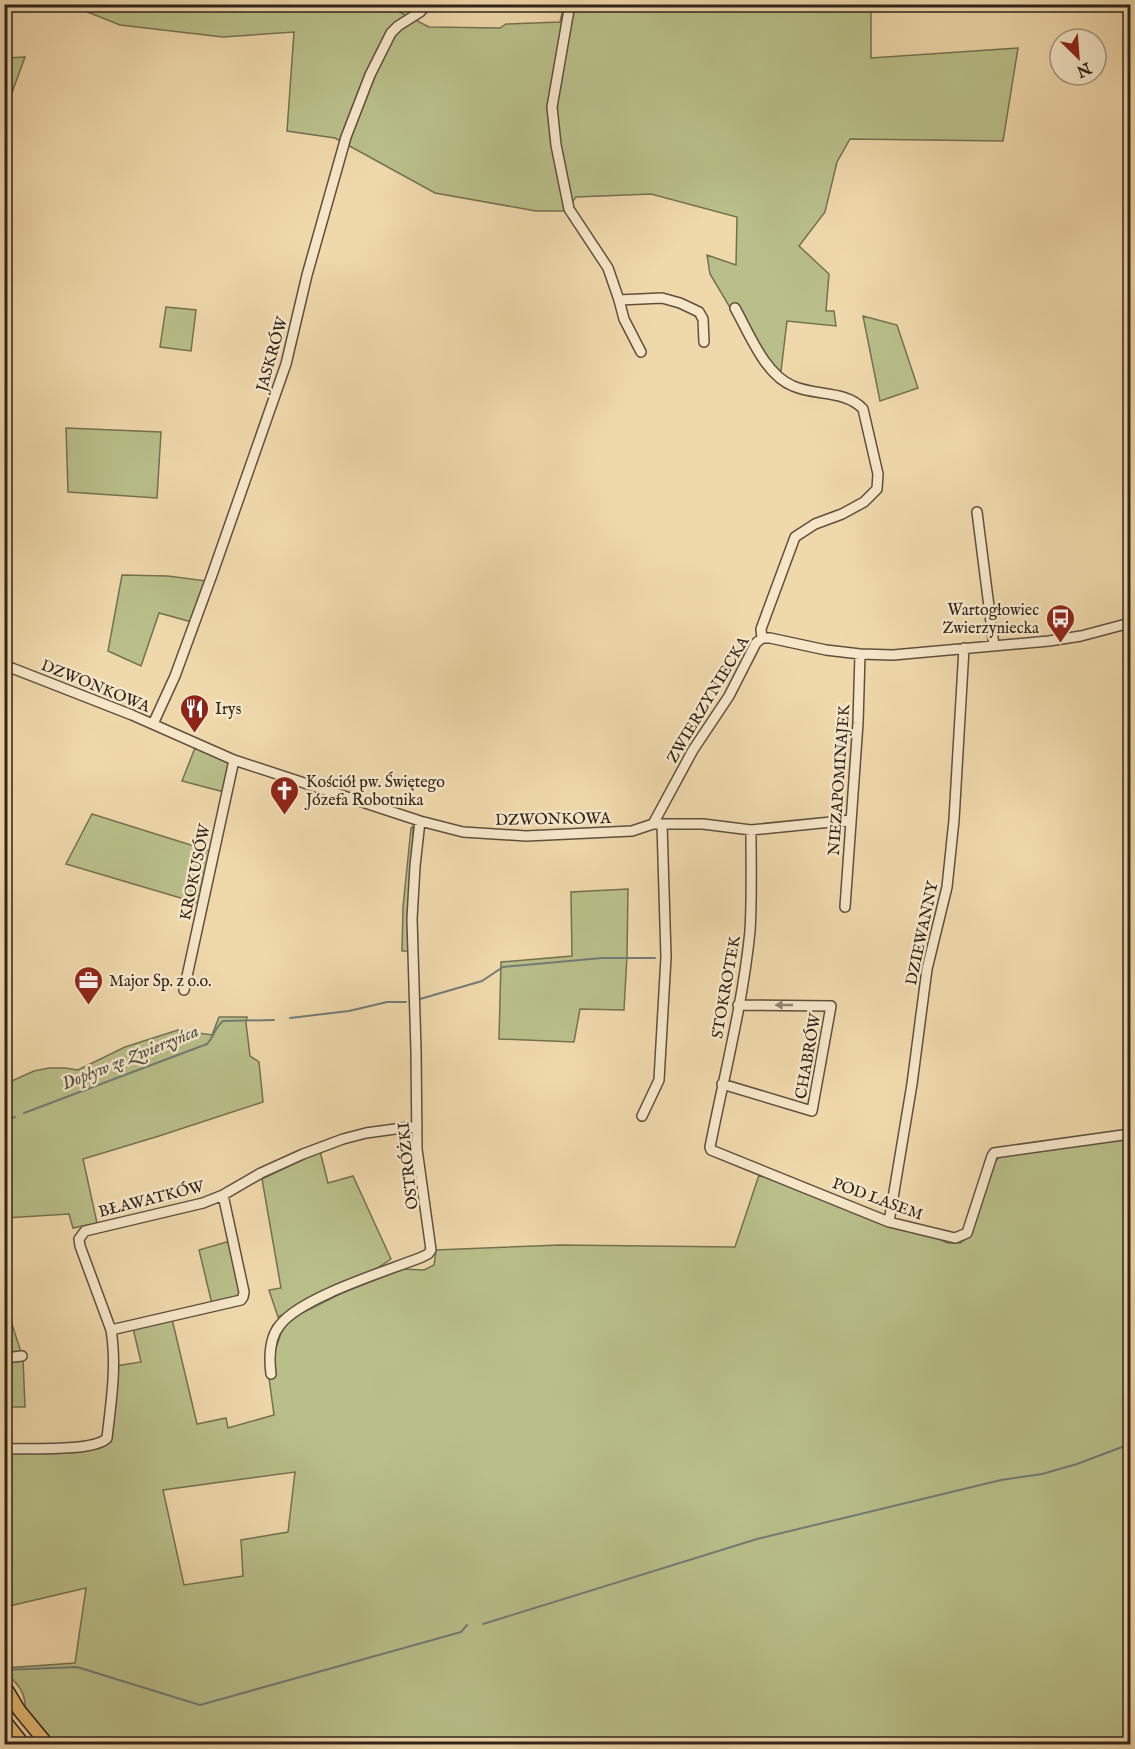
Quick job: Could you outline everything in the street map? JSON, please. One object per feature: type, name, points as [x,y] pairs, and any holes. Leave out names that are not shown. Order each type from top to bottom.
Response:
[{"type":"main road","points":[[4,1685],[19,1710],[47,1744]]},
{"type":"main road","points":[[4,1699],[40,1744]]},
{"type":"main road","points":[[4,1720],[23,1744]]},
{"type":"street","name":"JASKRÓW","points":[[153,724],[175,676],[286,364],[307,275],[350,127],[370,75],[392,33],[427,4]]},
{"type":"street","points":[[570,4],[552,107],[556,145],[569,209],[608,268],[624,319],[641,352]]},
{"type":"street","points":[[619,300],[662,298],[699,312],[703,319],[704,342]]},
{"type":"street","points":[[735,308],[770,369],[778,377],[793,386],[858,403],[863,409],[878,474],[877,489],[864,502],[842,514],[815,524],[795,537],[761,629],[762,638]]},
{"type":"street","points":[[977,512],[994,646]]},
{"type":"street","name":"ZWIERZYNIECKA","points":[[658,824],[693,750],[729,696],[756,643],[762,638],[826,650],[893,655],[1049,641],[1081,636],[1131,623]]},
{"type":"street","name":"DZIEWANNY","points":[[889,1222],[912,1084],[927,969],[947,887],[954,820],[964,648]]},
{"type":"street","name":"NIEZAPOMINAJEK","points":[[845,907],[858,723],[860,654]]},
{"type":"street","name":"DZWONKOWA","points":[[4,665],[153,724],[234,760],[420,821],[463,832],[526,836],[632,831],[658,824],[703,824],[752,830],[851,820]]},
{"type":"street","name":"KROKUSÓW","points":[[184,990],[234,760]]},
{"type":"street","name":"OSTRÓŻKI","points":[[271,1374],[269,1362],[271,1344],[279,1325],[290,1315],[302,1306],[348,1285],[429,1254],[431,1250],[417,1149],[411,930],[420,821]]},
{"type":"street","points":[[642,1116],[659,1080],[666,957],[658,824]]},
{"type":"street","name":"STOKROTEK","points":[[710,1147],[738,1005],[750,929],[752,830]]},
{"type":"street","name":"CHABRÓW","points":[[722,1084],[812,1111],[831,1006],[738,1005]]},
{"type":"street","name":"BŁAWATKÓW","points":[[4,1449],[79,1448],[105,1441],[107,1438],[114,1359],[111,1330],[80,1246],[79,1239],[82,1234],[89,1229],[203,1203],[224,1195],[261,1173],[343,1139],[366,1133],[417,1126]]},
{"type":"street","name":"POD LASEM","points":[[710,1147],[711,1150],[889,1222],[955,1238],[967,1233],[994,1153],[1131,1134]]},
{"type":"street","name":"BŁAWATKÓW","points":[[111,1330],[241,1300],[244,1292],[224,1195]]},
{"type":"street","points":[[4,1358],[22,1356]]},
{"type":"green space","points":[[871,4],[871,58],[1018,48],[1003,141],[850,139],[837,162],[825,212],[799,246],[829,274],[826,311],[834,311],[836,326],[787,321],[781,371],[769,373],[710,274],[707,255],[736,265],[737,217],[651,194],[576,197],[565,211],[536,211],[435,193],[335,138],[287,131],[294,32],[223,37],[120,25],[70,5],[386,5],[429,27],[500,28],[506,24],[560,22],[564,5]]},
{"type":"green space","points":[[25,57],[7,106],[5,113],[5,58]]},
{"type":"green space","points":[[166,307],[196,310],[191,351],[160,347]]},
{"type":"green space","points":[[863,316],[897,325],[918,388],[880,401]]},
{"type":"green space","points":[[66,428],[161,432],[157,498],[68,492]]},
{"type":"green space","points":[[122,575],[168,576],[207,581],[192,622],[159,613],[141,666],[108,651]]},
{"type":"green space","points":[[195,748],[230,764],[224,792],[182,781]]},
{"type":"green space","points":[[92,814],[210,851],[201,904],[66,864]]},
{"type":"green space","points":[[413,826],[413,836],[415,836],[408,908],[408,951],[402,951],[403,907]]},
{"type":"green space","points":[[628,889],[624,1010],[580,1009],[574,1042],[499,1039],[501,962],[572,956],[571,892]]},
{"type":"green space","points":[[219,1017],[247,1017],[250,1056],[259,1062],[263,1102],[83,1159],[97,1223],[73,1228],[69,1214],[5,1218],[5,1084],[34,1071],[49,1068],[78,1070],[125,1047],[178,1030],[212,1035]]},
{"type":"green space","points":[[1128,1139],[1130,1141],[1130,1744],[50,1744],[25,1714],[23,1695],[18,1685],[5,1672],[5,1668],[75,1663],[86,1588],[5,1607],[5,1451],[103,1445],[116,1366],[141,1362],[133,1328],[172,1319],[197,1424],[226,1418],[228,1428],[274,1415],[269,1378],[283,1327],[300,1314],[342,1293],[402,1269],[424,1270],[434,1265],[436,1250],[560,1245],[735,1247],[759,1175],[888,1224],[938,1238],[947,1243],[960,1243],[970,1236],[992,1166],[998,1158]],"holes":[[[295,1472],[288,1532],[241,1540],[243,1576],[184,1585],[163,1490]]]},
{"type":"green space","points":[[320,1151],[328,1183],[353,1176],[391,1259],[370,1273],[278,1317],[269,1290],[281,1288],[262,1179]]},
{"type":"green space","points":[[230,1241],[241,1292],[237,1297],[212,1304],[199,1250]]},
{"type":"green space","points":[[4,1301],[7,1309],[22,1355],[5,1357]]},
{"type":"green space","points":[[23,1358],[25,1407],[5,1407],[4,1360]]},
{"type":"waterway","name":"Dopływ ze Zwierzyńca","points":[[420,999],[482,981],[503,967],[602,958],[655,958]]},
{"type":"waterway","name":"Dopływ ze Zwierzyńca","points":[[290,1018],[349,1011],[387,1002],[406,1002]]},
{"type":"waterway","name":"Dopływ ze Zwierzyńca","points":[[24,1113],[207,1044],[223,1021],[274,1020]]},
{"type":"waterway","name":"Dopływ ze Zwierzyńca","points":[[4,1122],[15,1117]]},
{"type":"waterway","points":[[483,1624],[757,1539],[1001,1480],[1042,1474],[1077,1464],[1130,1444]]},
{"type":"waterway","points":[[4,1670],[77,1667],[200,1705],[461,1632],[467,1625]]},
{"type":"place","name":"Wartogłowiec Zwierzyniecka","points":[[1060,644]]},
{"type":"place","name":"Irys","points":[[194,734]]},
{"type":"place","name":"Kościół pw. Świętego Józefa Robotnika","points":[[285,816]]},
{"type":"place","name":"Major Sp. z o.o.","points":[[88,1006]]}]
